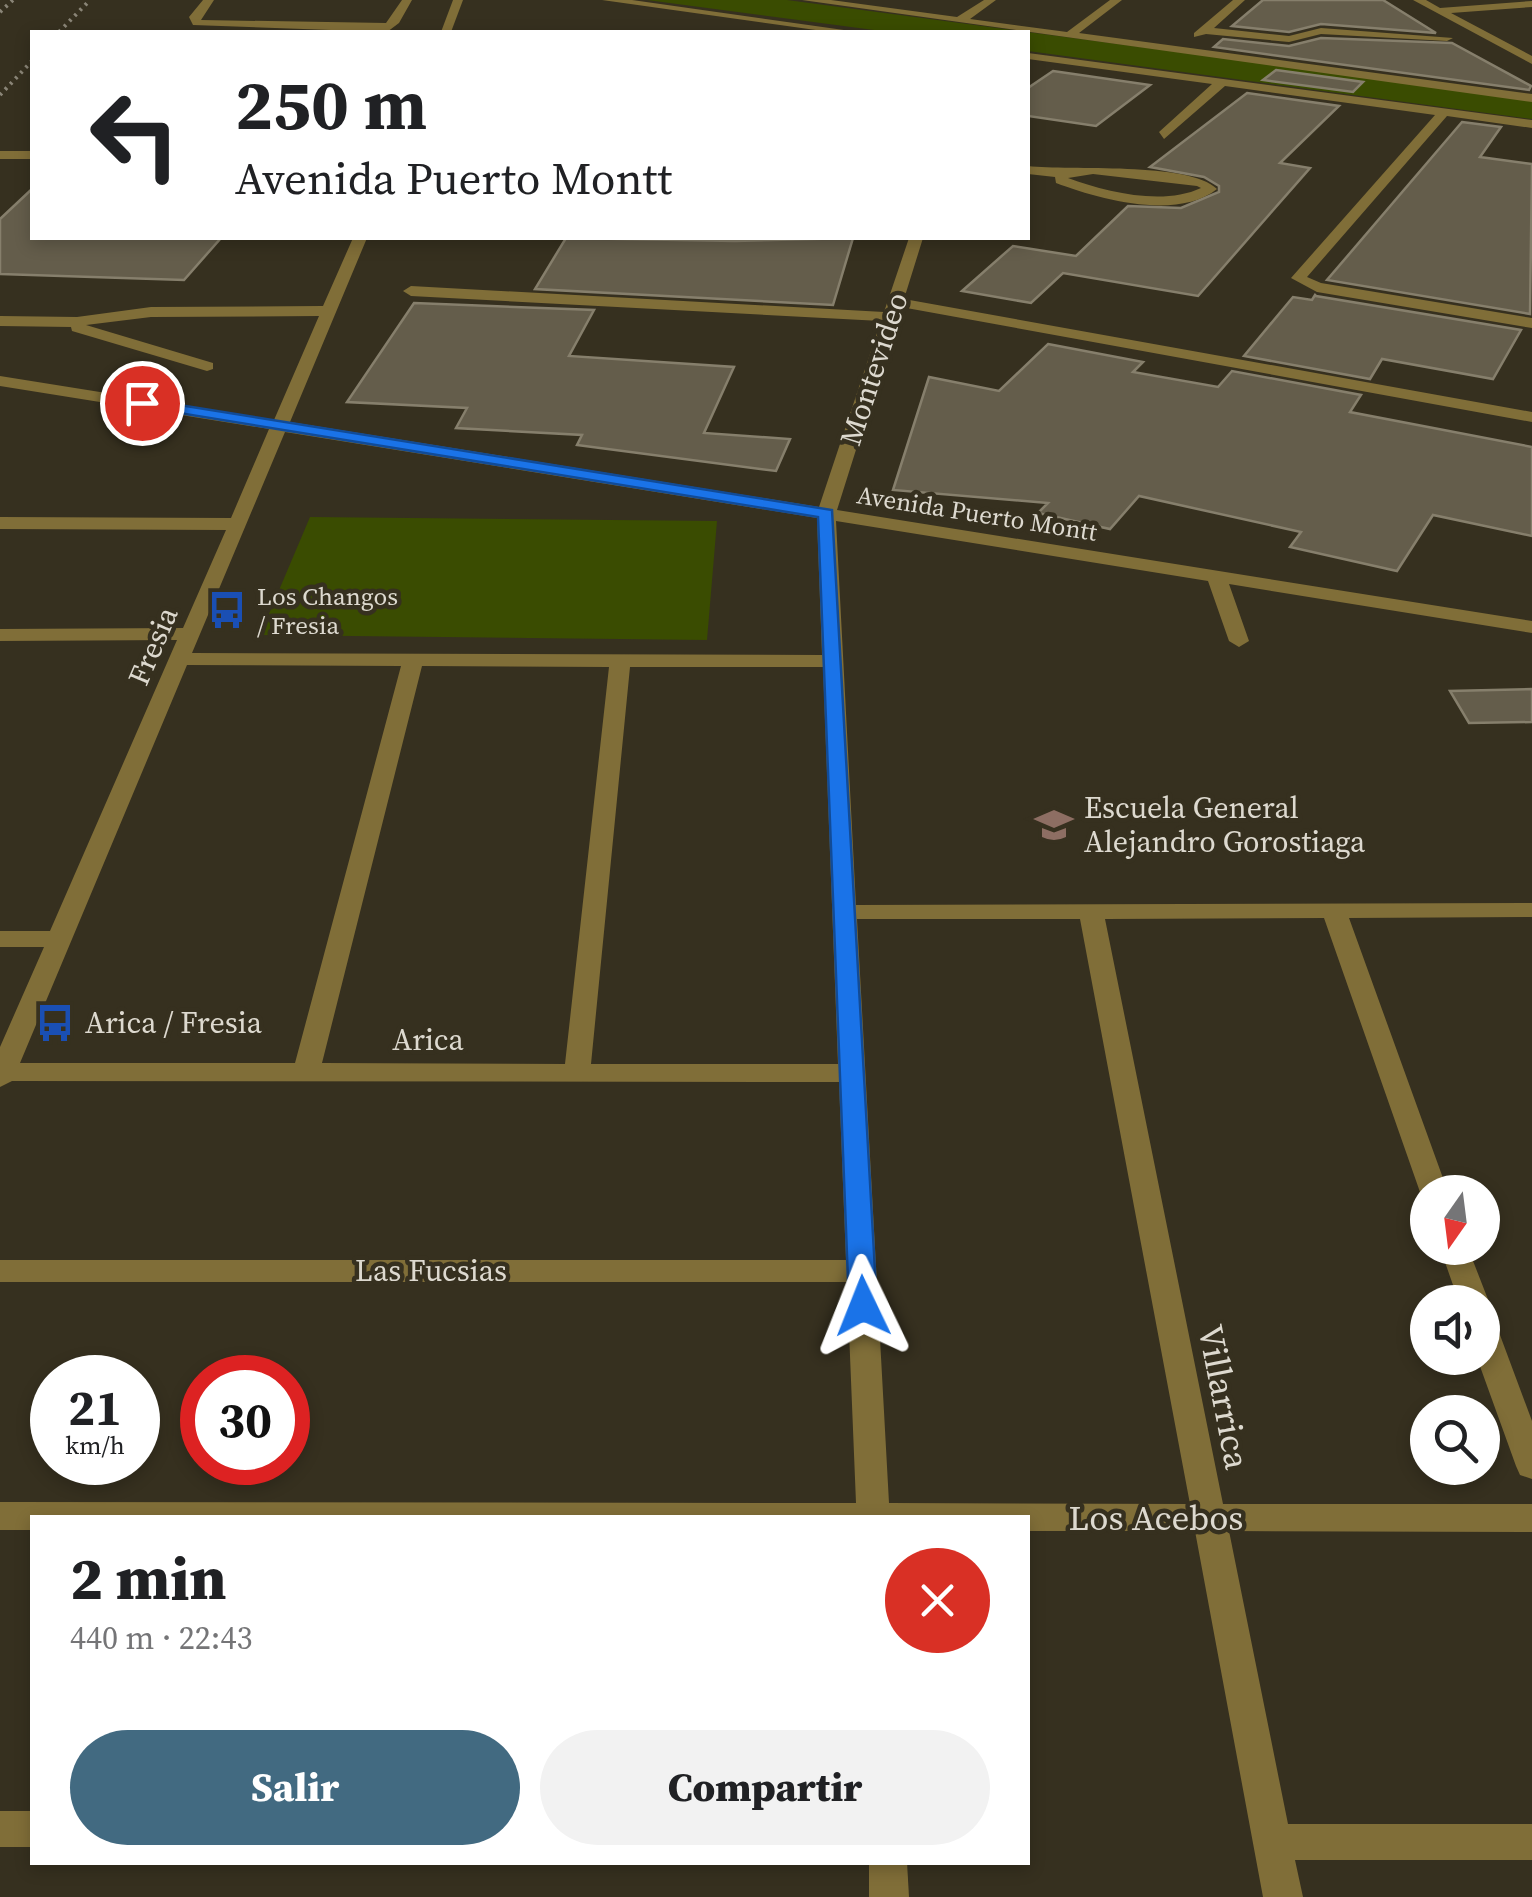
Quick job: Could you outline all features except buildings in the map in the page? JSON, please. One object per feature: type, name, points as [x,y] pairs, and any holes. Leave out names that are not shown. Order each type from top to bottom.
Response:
[{"type":"street","points":[[210,0],[194,18],[198,23],[386,29],[406,0]]},
{"type":"street","points":[[447,30],[458,0]]},
{"type":"street","points":[[608,0],[837,30]]},
{"type":"street","points":[[807,0],[858,3],[1532,98]]},
{"type":"street","points":[[960,20],[991,0]]},
{"type":"street","points":[[1070,35],[1117,0]]},
{"type":"street","points":[[1182,49],[1240,0]]},
{"type":"street","points":[[1418,0],[1532,61]]},
{"type":"street","points":[[1439,11],[1532,4]]},
{"type":"street","points":[[1204,30],[1290,39],[1320,31],[1447,38]]},
{"type":"street","points":[[1497,42],[1532,40]]},
{"type":"street","points":[[1030,56],[1532,124]]},
{"type":"street","points":[[1164,135],[1222,82]]},
{"type":"street","points":[[1444,112],[1299,272],[1300,280],[1318,288],[1532,322]]},
{"type":"street","points":[[0,155],[30,156]]},
{"type":"street","points":[[1030,170],[1062,174],[1108,171],[1200,182],[1210,189],[1191,199],[1160,200],[1070,184],[1061,180],[1062,174]]},
{"type":"street","name":"Fresia","points":[[1,1075],[359,240]]},
{"type":"street","name":"Montevideo","points":[[873,1515],[826,514],[915,240]]},
{"type":"street","points":[[411,290],[895,310],[1532,417]]},
{"type":"street","points":[[0,321],[58,322],[152,312],[328,311]]},
{"type":"street","points":[[58,322],[208,366]]},
{"type":"street","name":"Avenida Puerto Montt","points":[[1,382],[1532,628]]},
{"type":"street","points":[[0,523],[238,524]]},
{"type":"street","points":[[1216,576],[1239,641]]},
{"type":"street","points":[[0,634],[190,634]]},
{"type":"street","points":[[180,659],[835,661]]},
{"type":"street","points":[[306,1072],[413,660]]},
{"type":"street","points":[[577,1073],[620,660]]},
{"type":"street","points":[[846,912],[1532,910]]},
{"type":"street","name":"Villarrica","points":[[1090,911],[1284,1897]]},
{"type":"street","points":[[1334,911],[1428,1175]]},
{"type":"street","points":[[0,939],[60,939]]},
{"type":"street","name":"Arica","points":[[1,1075],[853,1074]]},
{"type":"street","name":"Las Fucsias","points":[[0,1270],[862,1271]]},
{"type":"street","points":[[1499,1375],[1532,1466]]},
{"type":"street","name":"Los Acebos","points":[[0,1516],[30,1516]]},
{"type":"street","name":"Los Acebos","points":[[1030,1517],[1532,1518]]},
{"type":"street","points":[[0,1829],[30,1829]]},
{"type":"street","points":[[1273,1842],[1532,1842]]},
{"type":"street","points":[[888,1865],[889,1897]]},
{"type":"green space","points":[[647,0],[787,0],[1013,30],[874,30]]},
{"type":"green space","points":[[1030,32],[1532,100],[1532,119],[1030,51]]},
{"type":"green space","points":[[310,517],[717,521],[707,640],[260,635]]},
{"type":"railway","points":[[0,12],[13,0]]},
{"type":"railway","points":[[61,30],[90,0]]},
{"type":"railway","points":[[0,95],[30,63]]},
{"type":"place","name":"Los Changos / Fresia","points":[[227,610]]},
{"type":"place","name":"Escuela General Alejandro Gorostiaga","points":[[1054,825]]},
{"type":"place","name":"Arica / Fresia","points":[[55,1023]]},
{"type":"route","points":[[142,403],[826,514],[863,1306]]}]
